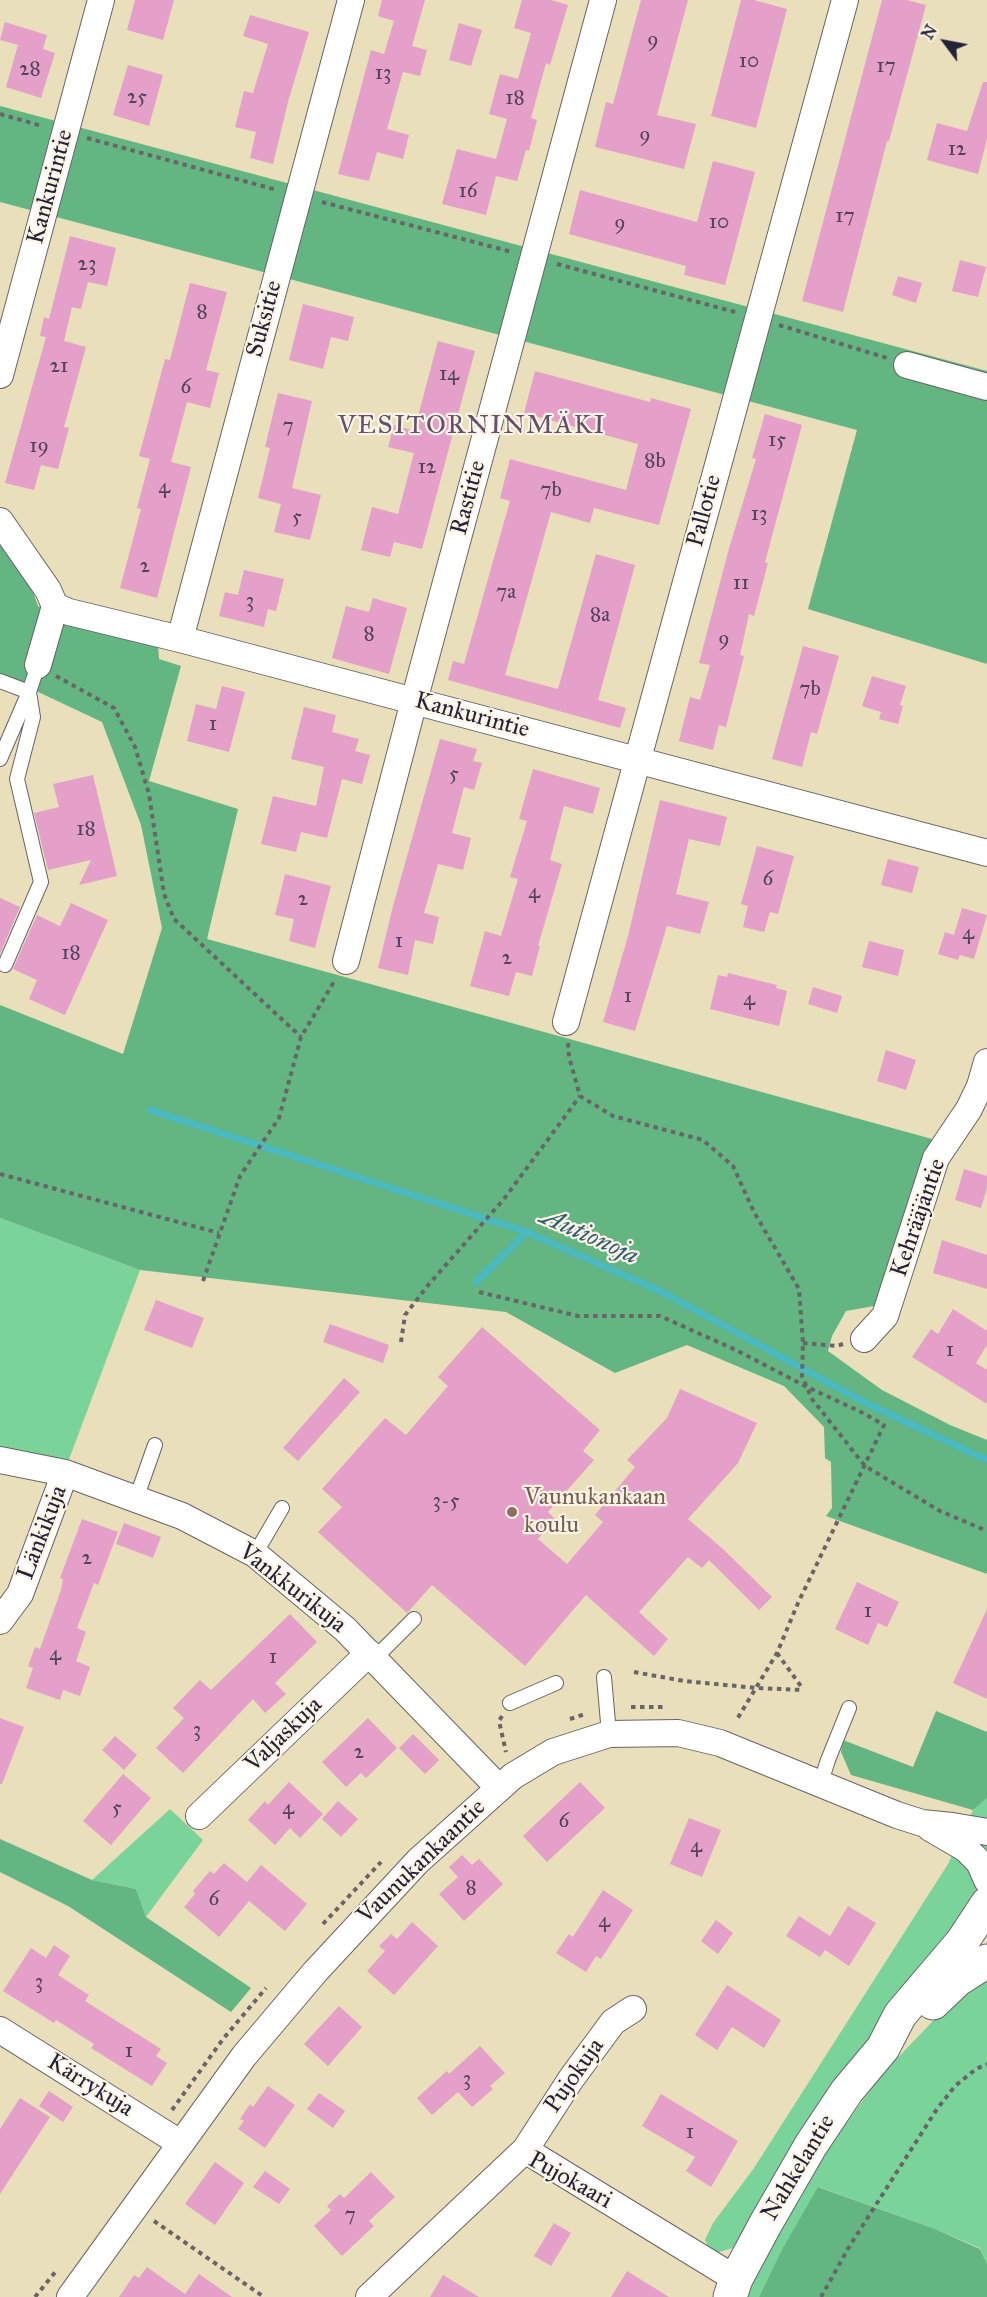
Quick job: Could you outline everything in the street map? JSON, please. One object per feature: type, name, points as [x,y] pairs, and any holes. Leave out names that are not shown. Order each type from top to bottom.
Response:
[{"type":"main road","name":"Nahkelantie","points":[[883,2048],[900,2015],[962,1942],[987,1904]]},
{"type":"main road","name":"Nahkelantie","points":[[733,2288],[775,2206],[811,2145],[847,2091],[883,2048],[909,2027],[957,1980],[987,1961]]},
{"type":"street","name":"Kankurintie","points":[[0,375],[101,0]]},
{"type":"street","name":"Suksitie","points":[[180,639],[351,0]]},
{"type":"street","name":"Rastitie","points":[[346,961],[603,0]]},
{"type":"street","name":"Pallotie","points":[[566,1022],[845,0]]},
{"type":"street","points":[[907,365],[987,387]]},
{"type":"street","points":[[0,521],[48,590],[55,606],[38,665]]},
{"type":"street","name":"Kankurintie","points":[[55,606],[69,612],[180,639],[987,854]]},
{"type":"street","name":"Kehrääjäntie","points":[[864,1339],[885,1316],[936,1158],[969,1109],[980,1086],[987,1062]]},
{"type":"street","name":"Vankkurikuja","points":[[0,1460],[65,1473],[136,1499],[182,1516],[255,1554],[345,1629],[506,1782]]},
{"type":"street","name":"Länkikuja","points":[[0,1621],[20,1594],[65,1473]]},
{"type":"street","name":"Valjaskuja","points":[[199,1816],[372,1656]]},
{"type":"street","name":"Vaunukankaantie","points":[[70,2297],[244,2056],[354,1929],[418,1861],[506,1782],[553,1752],[609,1734],[678,1733],[709,1741],[922,1823],[966,1849],[979,1862],[987,1880]]},
{"type":"street","name":"Vaunukankaantie","points":[[922,1823],[987,1832]]},
{"type":"street","name":"Pujokuja","points":[[525,2150],[571,2079],[613,2022],[633,2009]]},
{"type":"street","name":"Kärrykuja","points":[[3,2037],[180,2143]]},
{"type":"street","name":"Pujokaari","points":[[369,2297],[525,2150],[733,2288]]},
{"type":"lane","points":[[0,759],[38,665]]},
{"type":"lane","points":[[0,681],[29,692]]},
{"type":"lane","points":[[5,966],[41,882],[17,779],[33,717],[29,692]]},
{"type":"lane","points":[[136,1499],[155,1445]]},
{"type":"lane","points":[[255,1554],[282,1508]]},
{"type":"lane","points":[[372,1656],[414,1619]]},
{"type":"lane","points":[[604,1677],[609,1734]]},
{"type":"lane","points":[[510,1703],[555,1683]]},
{"type":"lane","points":[[820,1785],[849,1708]]},
{"type":"path","points":[[0,114],[758,318],[907,365]]},
{"type":"path","points":[[38,665],[114,708],[135,747],[149,794],[164,894],[174,919],[302,1037]]},
{"type":"path","points":[[203,1281],[240,1176],[279,1118],[302,1037],[346,961]]},
{"type":"path","points":[[566,1022],[569,1057],[580,1096],[613,1116],[703,1140],[733,1166],[754,1212],[799,1289],[802,1376],[812,1399],[865,1466],[940,1511],[987,1531]]},
{"type":"path","points":[[401,1341],[405,1316],[429,1284],[504,1199],[580,1096]]},
{"type":"path","points":[[0,1174],[220,1233]]},
{"type":"path","points":[[479,1292],[578,1316],[660,1316],[736,1350],[884,1425],[798,1603],[777,1653],[736,1721]]},
{"type":"path","points":[[802,1343],[837,1346],[864,1339]]},
{"type":"path","points":[[634,1672],[684,1681],[803,1690],[777,1653]]},
{"type":"path","points":[[506,1782],[499,1721],[510,1703]]},
{"type":"path","points":[[821,2297],[849,2247],[936,2109],[955,2086],[976,2069],[987,2064]]},
{"type":"path","points":[[135,2207],[264,2297]]},
{"type":"green space","points":[[0,106],[987,371],[987,664],[808,609],[857,430],[0,202]]},
{"type":"green space","points":[[0,539],[30,584],[38,606],[50,612],[26,687],[0,677]]},
{"type":"green space","points":[[58,615],[158,643],[159,659],[181,666],[149,781],[238,809],[207,939],[932,1139],[887,1279],[874,1306],[846,1311],[832,1336],[828,1351],[882,1390],[950,1425],[987,1440],[987,1574],[826,1516],[832,1508],[831,1462],[825,1458],[824,1427],[784,1386],[687,1345],[615,1373],[506,1312],[140,1270],[0,1218],[0,1005],[123,1054],[162,928],[141,825],[102,722],[34,690]]},
{"type":"green space","points":[[0,1218],[140,1270],[68,1462],[0,1451]]},
{"type":"green space","points":[[936,1711],[987,1732],[987,1798],[973,1810],[851,1775],[841,1752],[843,1740],[913,1767]]},
{"type":"green space","points":[[987,1798],[987,1933],[972,1897],[956,1931],[821,2103],[733,2248],[712,2254],[705,2240],[713,2223],[754,2168],[948,1864],[973,1810]]},
{"type":"green space","points":[[170,1809],[203,1840],[146,1917],[136,1889],[92,1880]]},
{"type":"green space","points":[[0,1839],[92,1880],[136,1889],[146,1917],[251,1988],[231,2012],[68,1906],[0,1872]]},
{"type":"green space","points":[[987,1978],[987,2264],[980,2248],[935,2229],[819,2187],[781,2251],[759,2297],[745,2297],[805,2180],[882,2074],[956,1997]]},
{"type":"green space","points":[[818,2187],[935,2229],[980,2249],[987,2264],[987,2297],[759,2297],[781,2251]]},
{"type":"building","points":[[135,0],[174,0],[163,40],[127,30]]},
{"type":"building","points":[[382,0],[425,0],[412,46],[427,50],[420,76],[403,72],[387,129],[409,135],[403,159],[377,152],[369,181],[338,174],[371,50],[384,54],[394,21],[378,16]]},
{"type":"building","points":[[522,0],[551,0],[568,5],[550,65],[546,63],[531,118],[537,120],[529,151],[526,150],[517,181],[496,176],[486,215],[442,204],[457,149],[496,159],[507,119],[489,114],[500,74],[518,79],[531,33],[514,28]]},
{"type":"building","points":[[641,0],[688,0],[657,115],[696,124],[684,169],[595,147],[606,102],[613,104]]},
{"type":"building","points":[[741,0],[754,0],[787,9],[756,128],[711,116]]},
{"type":"building","points":[[882,0],[907,0],[926,5],[889,141],[887,141],[843,312],[802,301]]},
{"type":"building","points":[[250,15],[309,32],[288,102],[273,164],[250,158],[256,132],[235,127],[244,91],[253,93],[268,44],[243,36]]},
{"type":"building","points":[[5,22],[47,35],[43,49],[55,53],[41,98],[6,87],[18,45],[0,40]]},
{"type":"building","points":[[459,23],[482,30],[471,66],[449,60]]},
{"type":"building","points":[[128,65],[163,75],[149,126],[113,115]]},
{"type":"building","points":[[983,82],[987,82],[987,139],[978,174],[927,160],[937,123],[967,131]]},
{"type":"building","points":[[713,161],[755,172],[725,285],[684,275],[686,266],[569,234],[580,190],[697,222]]},
{"type":"building","points":[[70,236],[116,248],[107,286],[88,282],[81,309],[72,307],[64,341],[86,347],[64,427],[69,428],[58,469],[41,465],[34,490],[5,483],[46,337],[40,336],[44,317],[49,319]]},
{"type":"building","points":[[960,260],[986,267],[978,297],[952,291]]},
{"type":"building","points":[[898,276],[922,283],[916,303],[892,295]]},
{"type":"building","points":[[190,283],[227,292],[206,370],[219,373],[210,408],[187,402],[171,462],[191,467],[157,598],[120,588],[141,509],[137,508],[150,459],[139,456],[165,359],[170,360]]},
{"type":"building","points":[[303,304],[354,317],[348,341],[331,337],[323,369],[289,360]]},
{"type":"building","points":[[438,341],[475,351],[422,549],[394,542],[390,557],[361,550],[372,507],[398,514],[414,453],[388,447],[394,425],[414,431]]},
{"type":"building","points":[[535,371],[650,402],[651,398],[691,409],[659,525],[594,508],[590,523],[551,512],[505,675],[558,689],[596,554],[635,565],[598,700],[626,708],[620,728],[448,680],[453,661],[464,664],[510,501],[500,498],[510,459],[626,490],[638,444],[524,413]]},
{"type":"building","points":[[278,393],[312,401],[292,488],[321,495],[310,540],[274,532],[281,504],[258,498],[270,448],[265,447]]},
{"type":"building","points":[[765,414],[802,425],[765,562],[768,563],[754,616],[749,614],[740,655],[744,656],[726,727],[719,725],[713,750],[679,741],[690,697],[700,700],[710,665],[699,663],[728,552],[756,459],[752,458]]},
{"type":"building","points":[[244,570],[284,579],[276,611],[268,609],[264,627],[219,616],[225,592],[238,595]]},
{"type":"building","points":[[373,598],[407,608],[389,674],[332,658],[346,606],[369,612]]},
{"type":"building","points":[[803,646],[839,656],[817,734],[811,732],[802,767],[772,759]]},
{"type":"building","points":[[872,676],[906,686],[900,705],[903,706],[898,724],[879,719],[881,712],[862,706]]},
{"type":"building","points":[[222,686],[245,692],[229,752],[187,741],[196,704],[216,709]]},
{"type":"building","points":[[304,707],[336,715],[332,732],[359,739],[355,751],[370,755],[362,784],[342,779],[327,838],[301,832],[296,852],[261,844],[273,796],[316,806],[324,767],[291,759]]},
{"type":"building","points":[[440,739],[477,749],[473,761],[482,763],[474,790],[464,787],[452,833],[471,838],[463,870],[438,864],[424,913],[439,917],[433,944],[415,940],[408,975],[378,968]]},
{"type":"building","points":[[533,769],[600,788],[593,814],[564,806],[550,860],[562,864],[538,946],[540,946],[532,976],[516,972],[509,996],[470,986],[485,931],[501,936],[518,879],[510,877],[527,821],[519,819]]},
{"type":"building","points":[[93,775],[117,876],[79,885],[91,860],[48,870],[34,813],[59,807],[53,784]]},
{"type":"building","points":[[660,800],[727,817],[720,846],[689,839],[676,894],[709,902],[700,934],[667,926],[635,1031],[603,1022],[628,936]]},
{"type":"building","points":[[757,846],[794,856],[778,914],[770,912],[764,932],[743,927],[748,906],[741,904]]},
{"type":"building","points":[[888,859],[919,867],[912,893],[881,885]]},
{"type":"building","points":[[285,874],[331,886],[315,948],[289,941],[294,919],[275,915]]},
{"type":"building","points":[[0,898],[20,907],[0,954]]},
{"type":"building","points":[[71,903],[108,920],[65,1015],[29,999],[37,980],[13,969],[37,915],[60,926]]},
{"type":"building","points":[[962,908],[987,915],[974,959],[960,955],[958,960],[938,954],[945,932],[954,935]]},
{"type":"building","points":[[869,941],[904,950],[898,976],[862,967]]},
{"type":"building","points":[[728,973],[777,985],[776,988],[787,991],[779,1026],[710,1009],[718,975],[727,977]]},
{"type":"building","points":[[813,987],[842,996],[837,1013],[808,1004]]},
{"type":"building","points":[[886,1050],[916,1060],[906,1090],[877,1081]]},
{"type":"building","points":[[964,1169],[987,1176],[987,1188],[981,1208],[955,1200]]},
{"type":"building","points":[[942,1240],[987,1255],[987,1289],[933,1273]]},
{"type":"building","points":[[156,1300],[204,1318],[192,1348],[144,1330]]},
{"type":"building","points":[[953,1309],[987,1331],[987,1345],[976,1363],[987,1370],[987,1404],[912,1357],[931,1329],[938,1334]]},
{"type":"building","points":[[330,1324],[389,1345],[383,1363],[323,1342]]},
{"type":"building","points":[[482,1327],[600,1430],[583,1451],[594,1460],[548,1512],[555,1519],[538,1539],[567,1564],[603,1522],[595,1515],[635,1467],[627,1460],[667,1418],[680,1389],[757,1423],[738,1463],[688,1519],[723,1549],[772,1597],[759,1610],[709,1560],[702,1568],[688,1557],[639,1612],[668,1639],[654,1656],[586,1595],[525,1666],[432,1585],[407,1613],[318,1532],[342,1507],[322,1489],[385,1418],[406,1435],[448,1386],[438,1377]]},
{"type":"building","points":[[344,1378],[360,1392],[298,1461],[283,1448]]},
{"type":"building","points":[[82,1519],[118,1532],[98,1585],[94,1583],[77,1628],[86,1632],[76,1661],[90,1667],[80,1696],[63,1690],[60,1700],[26,1688],[33,1668],[28,1666],[35,1647],[40,1649],[61,1590],[63,1579],[60,1578]]},
{"type":"building","points":[[124,1523],[161,1537],[153,1558],[116,1544]]},
{"type":"building","points":[[857,1582],[899,1602],[887,1627],[878,1623],[868,1645],[835,1629]]},
{"type":"building","points":[[987,1609],[987,1699],[953,1683]]},
{"type":"building","points":[[290,1614],[317,1642],[275,1683],[286,1694],[265,1713],[253,1699],[183,1773],[156,1748],[184,1718],[173,1708],[200,1680],[211,1690]]},
{"type":"building","points":[[0,1718],[24,1727],[2,1784],[0,1784]]},
{"type":"building","points":[[368,1718],[397,1748],[366,1778],[361,1773],[346,1787],[322,1762]]},
{"type":"building","points":[[413,1734],[439,1760],[425,1774],[399,1748]]},
{"type":"building","points":[[115,1736],[137,1755],[124,1770],[102,1750]]},
{"type":"building","points":[[123,1774],[151,1798],[111,1845],[83,1821]]},
{"type":"building","points":[[289,1782],[323,1814],[300,1838],[290,1828],[275,1845],[248,1820],[265,1801],[268,1805]]},
{"type":"building","points":[[580,1782],[605,1808],[547,1862],[523,1836]]},
{"type":"building","points":[[338,1801],[358,1819],[341,1837],[322,1819]]},
{"type":"building","points":[[689,1818],[721,1830],[702,1877],[670,1864]]},
{"type":"building","points":[[462,1855],[472,1865],[479,1859],[503,1884],[464,1921],[439,1894],[458,1877],[449,1867]]},
{"type":"building","points":[[224,1863],[247,1882],[261,1865],[307,1904],[285,1931],[249,1901],[219,1937],[184,1907],[195,1894],[193,1891],[210,1871],[214,1874]]},
{"type":"building","points":[[603,1890],[633,1910],[601,1959],[596,1956],[586,1972],[556,1953],[569,1934],[573,1937]]},
{"type":"building","points":[[848,1906],[876,1923],[849,1966],[825,1950],[820,1957],[786,1936],[799,1916],[830,1936]]},
{"type":"building","points":[[716,1920],[733,1933],[718,1954],[701,1941]]},
{"type":"building","points":[[412,1922],[438,1946],[394,1995],[367,1971],[385,1951],[379,1946],[391,1934],[397,1939]]},
{"type":"building","points":[[54,1945],[70,1956],[58,1975],[89,1995],[85,2001],[161,2049],[156,2056],[167,2063],[152,2086],[91,2048],[94,2044],[56,2020],[54,2023],[3,1991],[31,1948],[46,1958]]},
{"type":"building","points":[[727,1985],[781,2020],[764,2048],[732,2027],[717,2050],[695,2035]]},
{"type":"building","points":[[339,2006],[362,2027],[328,2066],[304,2044]]},
{"type":"building","points":[[480,2046],[505,2073],[490,2086],[493,2089],[472,2107],[458,2092],[432,2115],[417,2098],[447,2071],[449,2074]]},
{"type":"building","points":[[268,2086],[295,2105],[265,2148],[238,2129],[244,2121],[240,2119],[250,2104],[253,2107]]},
{"type":"building","points":[[49,2091],[73,2107],[63,2122],[39,2106]]},
{"type":"building","points":[[319,2093],[345,2111],[333,2128],[307,2109]]},
{"type":"building","points":[[661,2094],[738,2141],[711,2187],[686,2171],[695,2157],[642,2126]]},
{"type":"building","points":[[20,2098],[50,2117],[0,2194],[0,2129]]},
{"type":"building","points":[[215,2162],[244,2183],[215,2225],[185,2204]]},
{"type":"building","points":[[265,2171],[290,2189],[279,2204],[253,2187]]},
{"type":"building","points":[[371,2172],[395,2197],[369,2221],[374,2226],[342,2256],[314,2226],[331,2210],[327,2206],[340,2194],[344,2198]]},
{"type":"building","points":[[554,2223],[571,2233],[551,2266],[534,2256]]},
{"type":"building","points":[[147,2267],[185,2294],[199,2274],[232,2297],[119,2297],[134,2275],[139,2278]]},
{"type":"building","points":[[627,2271],[669,2297],[611,2297]]},
{"type":"building","points":[[443,2275],[479,2297],[430,2297]]},
{"type":"waterway","name":"Autionoja","points":[[150,1110],[527,1232],[664,1293],[864,1402],[987,1460]]},
{"type":"waterway","points":[[476,1282],[527,1232]]},
{"type":"place","name":"Vaunukankaan koulu","points":[[512,1512]]},
{"type":"district","name":"VESITORNINMÄKI","points":[[472,427]]}]
